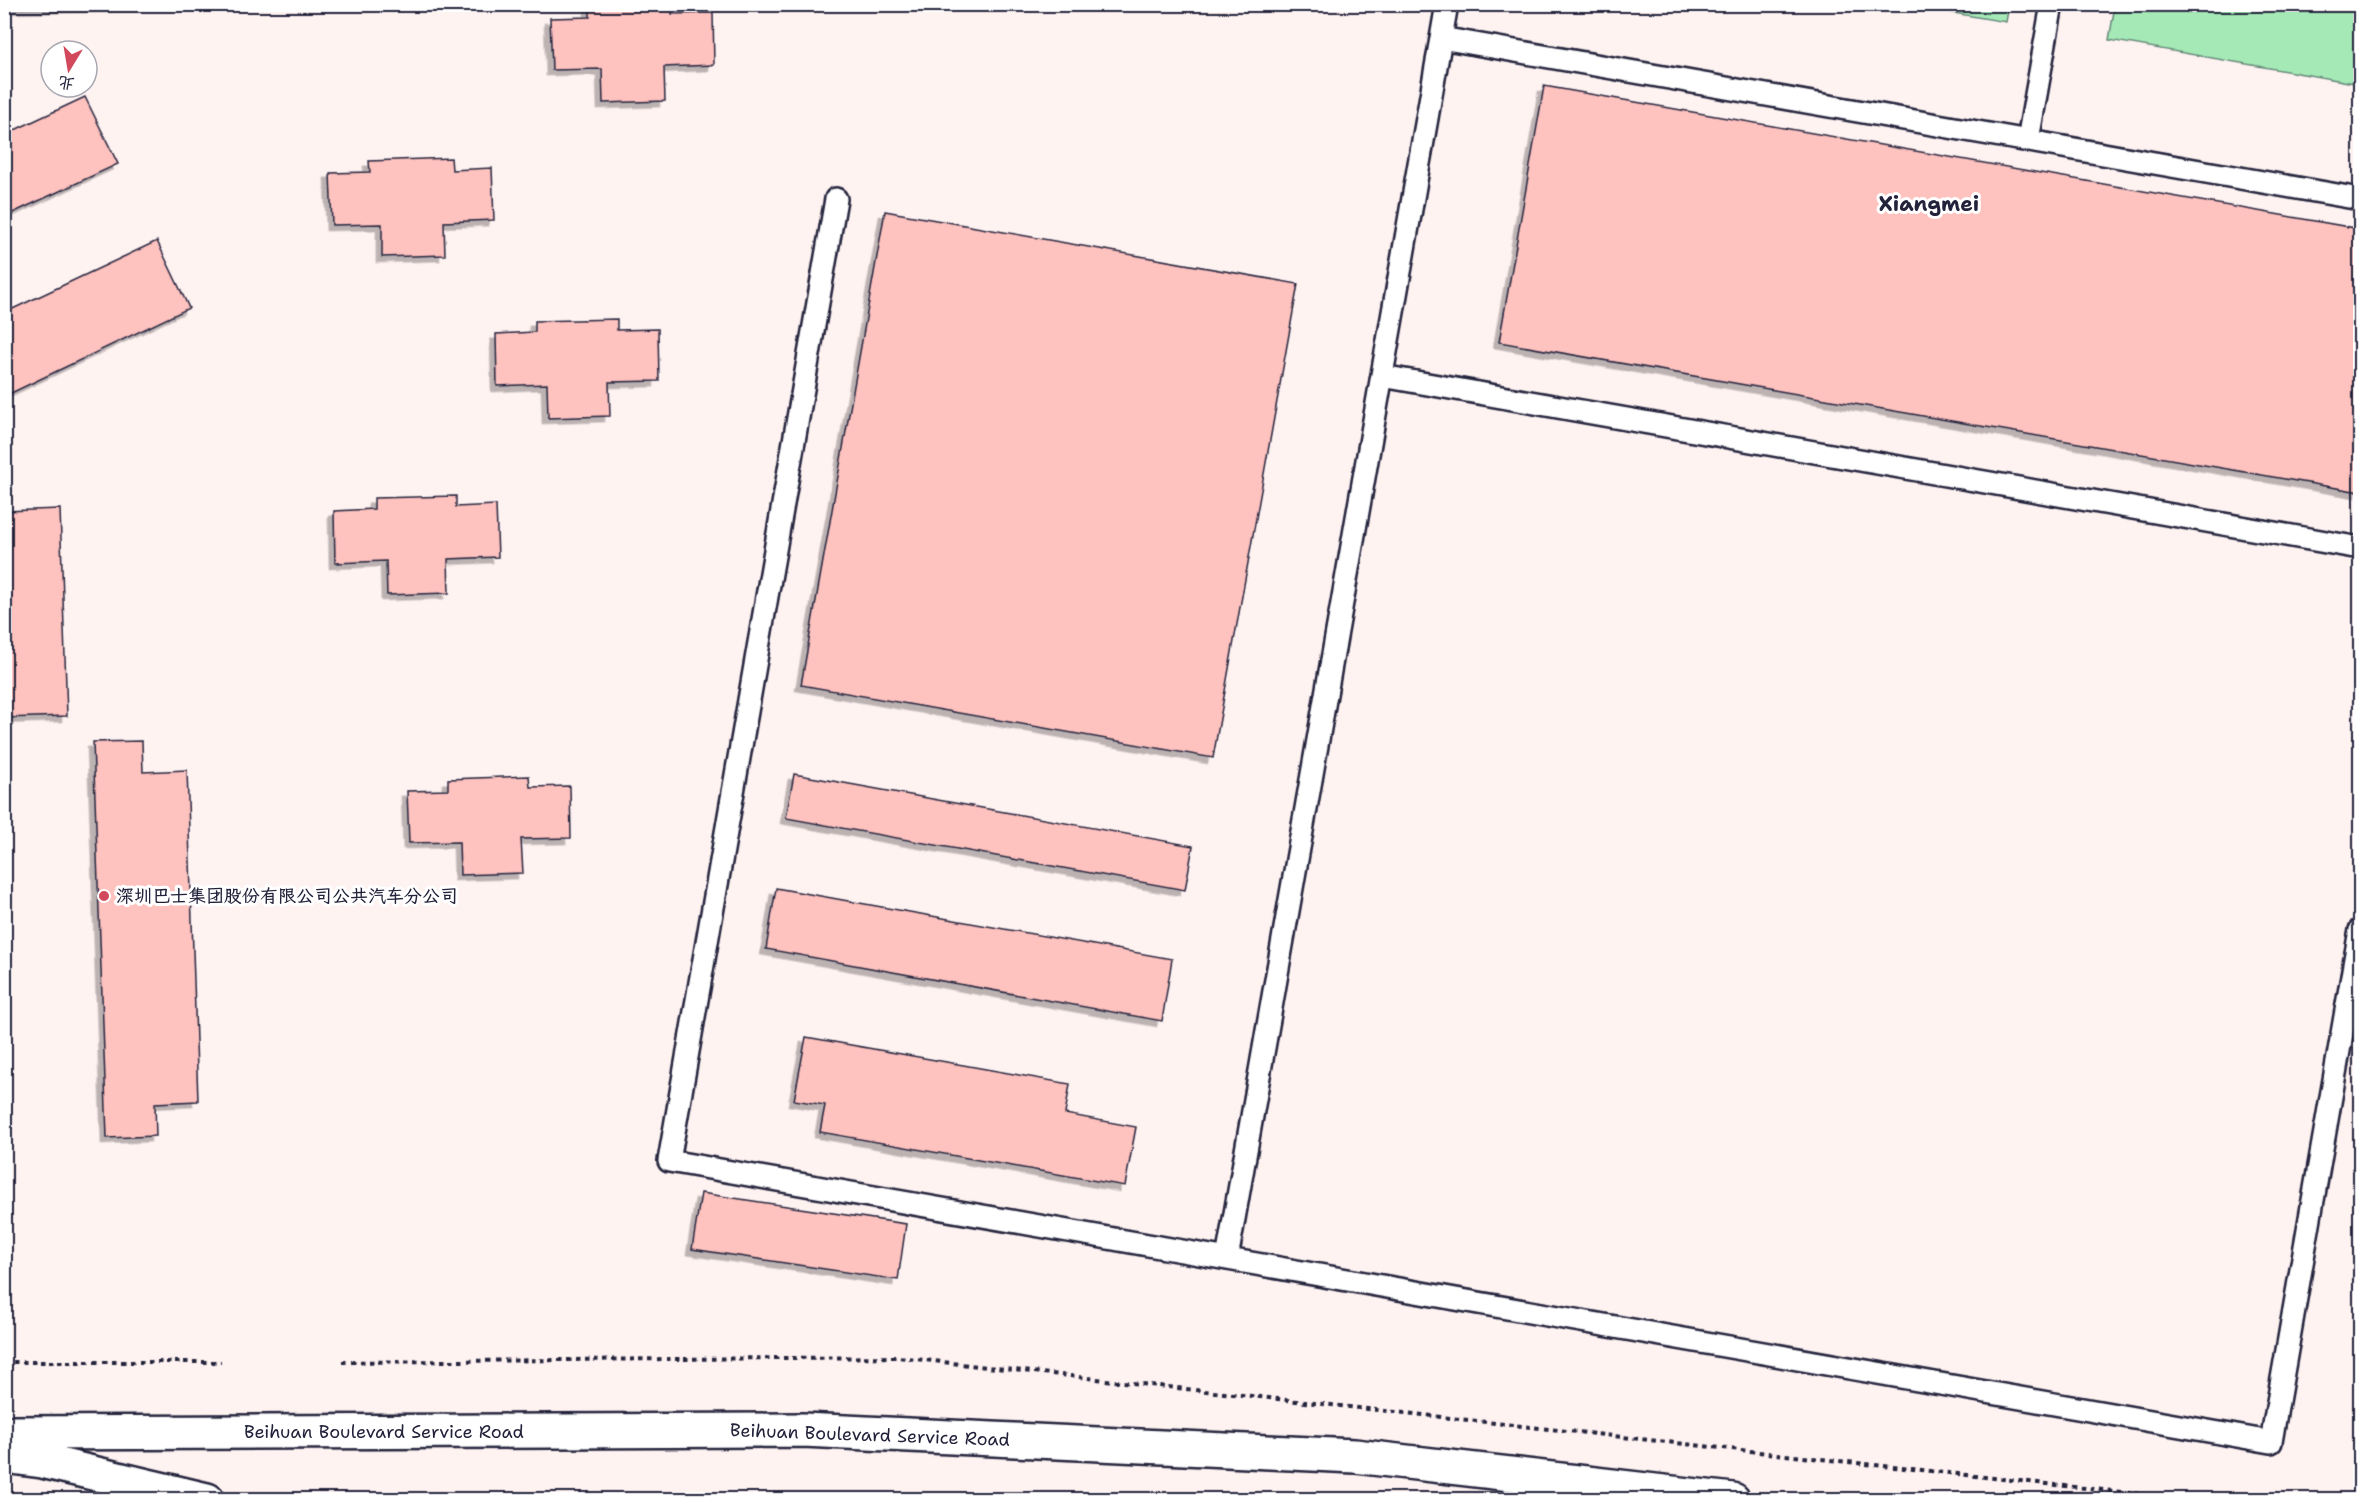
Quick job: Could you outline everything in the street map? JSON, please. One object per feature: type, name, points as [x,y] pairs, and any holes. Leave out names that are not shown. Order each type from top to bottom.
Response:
[{"type":"main road","name":"Beihuan Boulevard Service Road","points":[[4,1433],[803,1430],[1354,1456],[1733,1500]]},
{"type":"main road","points":[[4,1456],[42,1461],[207,1500]]},
{"type":"lane","points":[[1227,1259],[1447,4]]},
{"type":"lane","points":[[2028,141],[2052,4]]},
{"type":"lane","points":[[1441,38],[2361,199]]},
{"type":"lane","points":[[836,199],[669,1161],[2271,1442],[2361,930]]},
{"type":"lane","points":[[1382,376],[2361,548]]},
{"type":"path","points":[[342,1362],[897,1357],[2193,1500]]},
{"type":"path","points":[[4,1362],[222,1362]]},
{"type":"green space","points":[[1906,5],[2009,5],[2006,22]]},
{"type":"green space","points":[[2115,5],[2360,5],[2360,84],[2109,40]]},
{"type":"building","points":[[4,4],[146,4],[146,6],[4,8]]},
{"type":"building","points":[[672,4],[672,14],[713,13],[714,65],[664,67],[665,101],[603,103],[602,69],[552,70],[550,18],[590,17],[590,6]]},
{"type":"building","points":[[1544,86],[2360,229],[2360,492],[1499,342]]},
{"type":"building","points":[[81,99],[86,99],[118,164],[4,217],[4,135]]},
{"type":"building","points":[[451,158],[452,170],[492,168],[494,220],[444,222],[445,255],[382,257],[382,224],[332,225],[330,173],[370,172],[369,161]]},
{"type":"building","points":[[885,211],[1298,284],[1213,758],[801,685]]},
{"type":"building","points":[[157,241],[189,308],[7,395],[4,390],[4,313]]},
{"type":"building","points":[[617,319],[617,330],[658,329],[659,381],[609,382],[610,416],[548,418],[547,384],[497,386],[496,334],[535,332],[535,321]]},
{"type":"building","points":[[456,496],[456,507],[496,505],[498,557],[448,559],[449,593],[387,595],[386,561],[335,563],[334,511],[374,509],[374,498]]},
{"type":"building","points":[[60,509],[67,716],[4,718],[4,511]]},
{"type":"building","points":[[142,741],[143,772],[187,770],[198,1101],[155,1103],[156,1136],[107,1138],[93,742]]},
{"type":"building","points":[[794,774],[1193,846],[1185,890],[786,818]]},
{"type":"building","points":[[529,776],[530,787],[570,786],[571,838],[521,839],[523,873],[460,875],[459,842],[409,843],[407,791],[448,790],[448,779]]},
{"type":"building","points":[[776,888],[1172,959],[1162,1021],[766,949]]},
{"type":"building","points":[[806,1037],[1070,1084],[1065,1114],[1136,1127],[1125,1186],[820,1132],[825,1105],[794,1100]]},
{"type":"building","points":[[701,1193],[906,1224],[898,1280],[692,1249]]},
{"type":"place","name":"深圳巴士集团股份有限公司公共汽车分公司","points":[[104,896]]},
{"type":"district","name":"Xiangmei","points":[[1929,204]]}]
